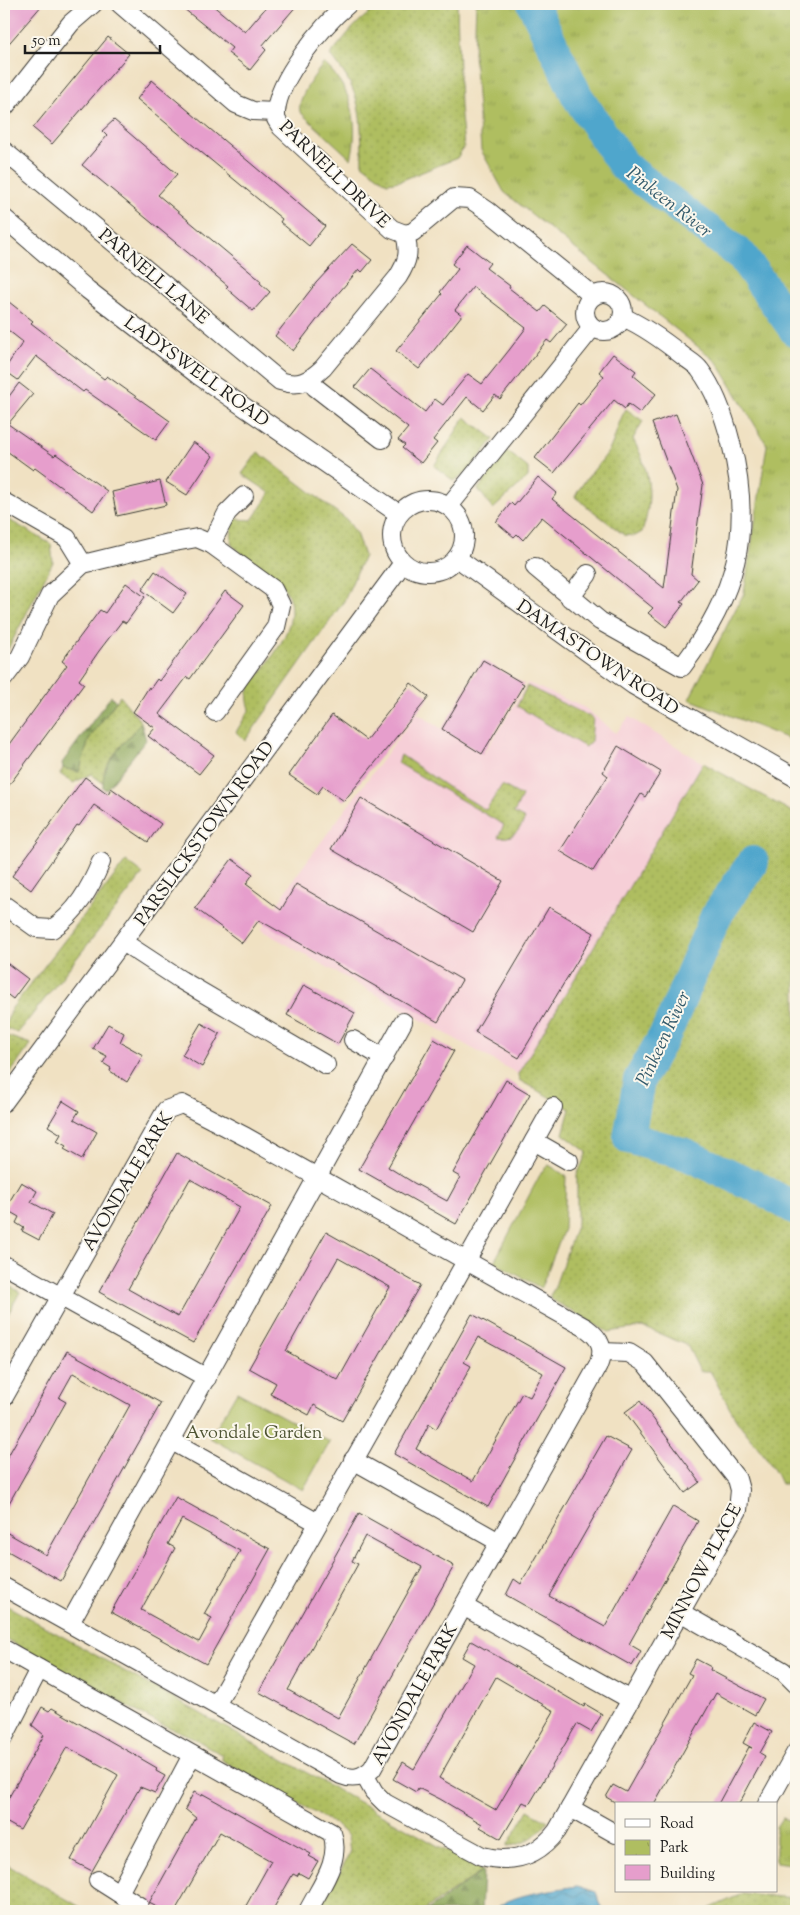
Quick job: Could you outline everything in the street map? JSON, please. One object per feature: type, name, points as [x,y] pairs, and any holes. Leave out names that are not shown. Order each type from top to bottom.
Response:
[{"type":"street","points":[[4,108],[71,23],[93,4]]},
{"type":"street","name":"PARNELL DRIVE","points":[[120,4],[236,104],[253,111],[276,112]]},
{"type":"street","name":"PARNELL DRIVE","points":[[348,4],[287,77],[278,97],[276,112],[276,119],[281,127],[392,229],[405,234],[418,229],[454,198],[470,199],[488,211],[538,254],[593,296]]},
{"type":"street","name":"PARNELL LANE","points":[[4,151],[280,381],[292,385],[310,380]]},
{"type":"street","name":"LADYSWELL ROAD","points":[[4,218],[88,290],[198,375],[399,514]]},
{"type":"street","points":[[382,439],[314,387],[310,380],[323,368],[398,277],[406,264],[409,254],[405,234]]},
{"type":"street","points":[[606,293],[617,299],[623,310],[620,323],[611,331],[598,331],[592,328],[585,318],[585,306],[593,296],[606,293]]},
{"type":"street","points":[[535,567],[600,621],[682,667],[706,636],[719,610],[731,577],[742,533],[741,498],[735,457],[718,403],[700,369],[649,329],[622,317]]},
{"type":"street","points":[[448,506],[592,328]]},
{"type":"street","points":[[211,544],[227,513],[244,496]]},
{"type":"street","points":[[422,500],[436,500],[448,506],[459,516],[464,530],[464,545],[457,558],[446,568],[431,573],[416,571],[403,563],[394,552],[391,539],[392,525],[399,514],[409,504],[422,500]]},
{"type":"street","points":[[4,502],[66,538],[83,564]]},
{"type":"street","points":[[4,678],[20,657],[50,595],[83,564],[169,542],[197,538],[211,544],[273,589],[281,606],[276,627],[215,712]]},
{"type":"street","name":"DAMASTOWN ROAD","points":[[457,558],[633,685],[796,778]]},
{"type":"street","name":"PARSLICKSTOWN ROAD","points":[[4,1102],[57,1027],[123,942],[403,563]]},
{"type":"street","points":[[570,598],[588,574]]},
{"type":"street","points":[[4,905],[36,928],[52,930],[66,920],[90,888],[101,862]]},
{"type":"street","points":[[123,942],[181,980],[326,1065]]},
{"type":"street","points":[[70,1623],[404,1022]]},
{"type":"street","points":[[353,1040],[384,1058]]},
{"type":"street","name":"AVONDALE PARK","points":[[4,1398],[166,1110],[173,1106],[186,1105],[586,1328],[600,1341],[602,1352],[598,1366],[372,1769],[365,1776],[349,1778],[341,1775],[4,1587]]},
{"type":"street","points":[[216,1705],[553,1107]]},
{"type":"street","points":[[534,1141],[569,1161]]},
{"type":"street","points":[[4,1265],[207,1378]]},
{"type":"street","name":"MINNOW PLACE","points":[[365,1776],[374,1792],[385,1802],[482,1856],[498,1860],[516,1859],[534,1853],[548,1843],[570,1808],[738,1510],[740,1490],[737,1479],[645,1363],[640,1358],[629,1354],[602,1352]]},
{"type":"street","points":[[172,1441],[318,1523]]},
{"type":"street","points":[[353,1460],[499,1542]]},
{"type":"street","points":[[463,1606],[631,1700]]},
{"type":"street","points":[[680,1612],[783,1671],[796,1684]]},
{"type":"street","points":[[4,1649],[332,1833],[336,1844],[336,1856],[308,1911]]},
{"type":"street","points":[[4,1737],[39,1669]]},
{"type":"street","points":[[768,1802],[796,1752]]},
{"type":"street","points":[[119,1893],[192,1754]]},
{"type":"street","points":[[570,1808],[615,1833]]},
{"type":"street","points":[[98,1880],[139,1906]]},
{"type":"shaded area","points":[[528,683],[585,708],[616,733],[629,717],[703,763],[518,1074],[261,930],[293,880],[417,713],[483,755]]},
{"type":"green space","points":[[388,4],[457,4],[460,106],[464,147],[457,158],[400,181],[387,183],[362,164],[358,106],[349,81],[330,55],[363,18],[379,7]]},
{"type":"green space","points":[[476,4],[796,4],[796,742],[689,699],[744,593],[767,445],[717,362],[504,192],[481,150],[474,54]]},
{"type":"green space","points":[[324,63],[341,84],[351,107],[355,132],[351,159],[300,112],[304,93]]},
{"type":"green space","points":[[626,409],[643,421],[633,439],[643,462],[649,496],[646,520],[642,532],[635,536],[624,535],[575,497],[608,452]]},
{"type":"green space","points":[[465,417],[494,439],[467,473],[454,481],[434,466]]},
{"type":"green space","points":[[507,451],[528,468],[528,477],[493,509],[478,489]]},
{"type":"green space","points":[[258,452],[347,520],[356,533],[364,556],[344,601],[245,741],[236,732],[250,709],[247,697],[248,692],[285,635],[291,613],[290,602],[281,583],[231,544],[232,521],[237,519],[252,520],[270,493],[242,474]]},
{"type":"green space","points":[[4,517],[51,544],[53,562],[4,657]]},
{"type":"green space","points":[[527,686],[593,718],[591,741],[585,747],[517,706]]},
{"type":"green space","points":[[111,696],[116,701],[89,739],[79,772],[63,768],[62,763]]},
{"type":"green space","points":[[120,696],[141,722],[105,769],[103,783],[91,774],[73,783],[60,774],[63,768],[79,772],[89,739]]},
{"type":"green space","points":[[141,722],[146,740],[106,790],[103,788],[103,778],[110,760]]},
{"type":"green space","points":[[401,755],[446,786],[486,810],[502,785],[522,796],[514,813],[525,819],[520,828],[512,836],[498,837],[504,825],[398,763]]},
{"type":"green space","points":[[703,763],[796,814],[796,1484],[781,1484],[766,1458],[736,1419],[710,1371],[700,1371],[687,1345],[643,1327],[608,1332],[551,1299],[550,1295],[554,1289],[577,1223],[577,1175],[587,1152],[563,1134],[570,1109],[519,1080],[518,1074]]},
{"type":"green space","points":[[126,861],[143,874],[18,1033],[4,1028],[12,1008]]},
{"type":"green space","points":[[4,1035],[31,1044],[4,1082]]},
{"type":"green space","points":[[549,1165],[566,1176],[564,1229],[541,1288],[494,1262],[542,1171]]},
{"type":"green space","points":[[4,1283],[20,1292],[7,1316],[4,1314]]},
{"type":"green space","name":"Avondale Garden","points":[[237,1392],[330,1442],[303,1490],[210,1438]]},
{"type":"green space","points":[[4,1604],[483,1871],[422,1911],[318,1911],[350,1853],[348,1836],[336,1825],[222,1760],[222,1755],[192,1737],[156,1722],[4,1638]]},
{"type":"green space","points":[[528,1810],[548,1821],[540,1831],[530,1838],[520,1844],[507,1846]]},
{"type":"green space","points":[[782,1818],[796,1823],[796,1865],[778,1862],[778,1824]]},
{"type":"green space","points":[[4,1863],[87,1911],[4,1911]]},
{"type":"green space","points":[[483,1871],[481,1911],[426,1911]]},
{"type":"green space","points":[[742,1894],[796,1898],[796,1911],[704,1911]]},
{"type":"water","points":[[578,1886],[596,1892],[603,1911],[494,1911],[509,1900],[521,1896]]},
{"type":"building","points":[[4,4],[43,4],[4,49]]},
{"type":"building","points":[[178,4],[211,4],[245,32],[269,4],[298,4],[262,46],[266,50],[250,70],[228,53],[232,48]]},
{"type":"building","points":[[108,37],[129,54],[52,144],[33,128]]},
{"type":"building","points":[[152,80],[325,226],[309,246],[280,222],[282,219],[137,99]]},
{"type":"building","points":[[114,120],[177,174],[158,195],[261,281],[260,283],[270,292],[253,311],[226,288],[228,286],[82,165],[107,136],[102,131]]},
{"type":"building","points":[[352,244],[372,260],[362,272],[359,269],[293,351],[275,336],[316,283]]},
{"type":"building","points":[[467,245],[490,263],[486,268],[510,286],[509,288],[540,312],[545,306],[567,324],[551,343],[547,340],[500,399],[495,395],[483,410],[467,397],[433,440],[437,443],[421,463],[402,448],[405,445],[398,440],[408,428],[355,387],[370,369],[425,412],[435,399],[443,405],[468,374],[482,384],[510,349],[526,328],[473,287],[455,310],[462,315],[419,369],[396,351],[442,294],[440,292],[458,269],[452,264]]},
{"type":"building","points":[[4,298],[33,321],[31,323],[104,379],[107,376],[170,421],[156,440],[85,390],[83,392],[36,356],[18,380],[4,370],[23,342],[4,327]]},
{"type":"building","points":[[613,354],[636,371],[633,375],[656,394],[640,413],[628,404],[625,409],[614,400],[554,473],[535,458],[578,403],[580,405],[604,376],[599,372]]},
{"type":"building","points":[[19,383],[33,394],[8,424],[54,456],[56,454],[107,491],[93,511],[35,468],[33,470],[4,449],[4,403]]},
{"type":"building","points":[[676,414],[703,485],[691,574],[698,580],[681,602],[684,604],[666,627],[648,613],[653,608],[542,517],[523,540],[517,534],[514,537],[496,522],[511,503],[514,506],[538,477],[557,493],[552,499],[664,588],[677,490],[652,423]]},
{"type":"building","points":[[193,442],[213,456],[187,495],[166,482]]},
{"type":"building","points":[[160,481],[166,505],[117,516],[112,492]]},
{"type":"building","points":[[155,571],[187,594],[173,613],[142,590]]},
{"type":"building","points":[[126,583],[145,597],[126,623],[122,621],[99,651],[79,680],[84,684],[4,792],[4,751],[67,665],[62,661],[100,610],[105,613]]},
{"type":"building","points":[[225,591],[244,605],[190,679],[187,677],[159,714],[214,755],[199,774],[148,736],[155,728],[133,712],[149,687],[150,689],[157,679],[159,681]]},
{"type":"building","points":[[483,660],[524,684],[482,754],[442,729]]},
{"type":"building","points":[[411,683],[429,697],[344,801],[323,786],[317,794],[289,775],[332,715],[366,740]]},
{"type":"building","points":[[618,746],[661,772],[645,797],[641,794],[593,871],[560,851],[608,776],[603,772]]},
{"type":"building","points":[[85,777],[108,794],[111,788],[161,824],[148,842],[94,805],[79,826],[77,825],[31,890],[12,876]]},
{"type":"building","points":[[361,798],[503,881],[473,932],[331,849]]},
{"type":"building","points":[[232,859],[253,874],[246,884],[281,910],[296,884],[462,980],[438,1022],[259,920],[242,943],[195,908]]},
{"type":"building","points":[[549,907],[594,933],[519,1058],[475,1032]]},
{"type":"building","points":[[4,961],[28,979],[13,999],[4,992]]},
{"type":"building","points":[[304,985],[355,1013],[338,1044],[287,1015]]},
{"type":"building","points":[[201,1023],[220,1034],[202,1067],[182,1055]]},
{"type":"building","points":[[108,1024],[124,1033],[120,1042],[143,1055],[127,1082],[110,1071],[111,1068],[103,1063],[107,1056],[93,1049]]},
{"type":"building","points":[[434,1039],[454,1051],[388,1167],[414,1183],[447,1201],[460,1177],[453,1173],[506,1080],[530,1094],[456,1224],[359,1169]]},
{"type":"building","points":[[63,1101],[79,1111],[74,1119],[97,1132],[82,1159],[64,1149],[66,1146],[57,1141],[61,1134],[48,1126]]},
{"type":"building","points":[[177,1153],[272,1206],[193,1343],[99,1292]],"holes":[[[190,1179],[240,1207],[178,1317],[128,1289]]]},
{"type":"building","points":[[21,1182],[37,1191],[31,1202],[53,1214],[39,1240],[22,1231],[24,1228],[16,1223],[19,1217],[5,1209]]},
{"type":"building","points":[[326,1232],[420,1285],[342,1421],[314,1405],[309,1415],[270,1394],[276,1383],[249,1368]],"holes":[[[338,1258],[390,1287],[338,1380],[286,1351]]]},
{"type":"building","points":[[472,1314],[566,1367],[488,1507],[394,1454]],"holes":[[[478,1337],[543,1373],[530,1397],[522,1393],[473,1481],[416,1449],[429,1424],[436,1429],[449,1406],[471,1366],[464,1362]]]},
{"type":"building","points":[[67,1351],[161,1403],[61,1581],[4,1549],[4,1531],[46,1555],[130,1405],[73,1373],[59,1398],[66,1402],[4,1512],[4,1463]]},
{"type":"building","points":[[640,1401],[700,1482],[685,1493],[625,1412]]},
{"type":"building","points":[[606,1436],[632,1450],[549,1596],[605,1627],[673,1506],[698,1521],[629,1644],[641,1651],[632,1666],[506,1595],[514,1579],[521,1584]]},
{"type":"building","points":[[176,1497],[270,1549],[206,1664],[111,1612]],"holes":[[[182,1519],[240,1551],[204,1614],[212,1618],[199,1642],[141,1610],[175,1548],[168,1544]]]},
{"type":"building","points":[[359,1513],[454,1566],[354,1744],[259,1692]],"holes":[[[365,1536],[422,1567],[338,1718],[288,1690],[358,1564],[352,1561]]]},
{"type":"building","points":[[471,1641],[584,1707],[585,1704],[602,1714],[591,1732],[577,1724],[529,1805],[523,1802],[501,1839],[480,1827],[482,1824],[440,1799],[418,1788],[416,1792],[393,1779],[403,1762],[414,1769],[474,1664],[462,1657]],"holes":[[[496,1677],[554,1711],[496,1810],[439,1778]]]},
{"type":"building","points":[[696,1659],[711,1667],[710,1670],[764,1699],[755,1715],[716,1693],[655,1802],[615,1802],[606,1797],[613,1785],[626,1792],[692,1675],[688,1673]]},
{"type":"building","points":[[42,1707],[49,1711],[52,1708],[157,1768],[156,1771],[165,1776],[155,1793],[140,1787],[92,1871],[71,1860],[118,1775],[113,1772],[67,1747],[20,1830],[4,1821],[4,1806],[44,1735],[32,1725]]},
{"type":"building","points":[[754,1722],[772,1732],[760,1753],[765,1756],[740,1802],[719,1802],[749,1747],[752,1748],[743,1743]]},
{"type":"building","points":[[194,1792],[202,1796],[203,1794],[311,1854],[309,1856],[318,1861],[308,1878],[299,1873],[297,1876],[293,1874],[272,1911],[243,1911],[271,1861],[220,1832],[175,1911],[165,1911],[149,1903],[196,1818],[185,1809]]},
{"type":"waterway","name":"Pinkeen River","points":[[533,4],[577,96],[624,166],[742,256],[796,332]]},
{"type":"waterway","name":"Pinkeen River","points":[[753,862],[716,916],[667,1031],[639,1080],[629,1138],[685,1154],[757,1187],[796,1209]]}]
